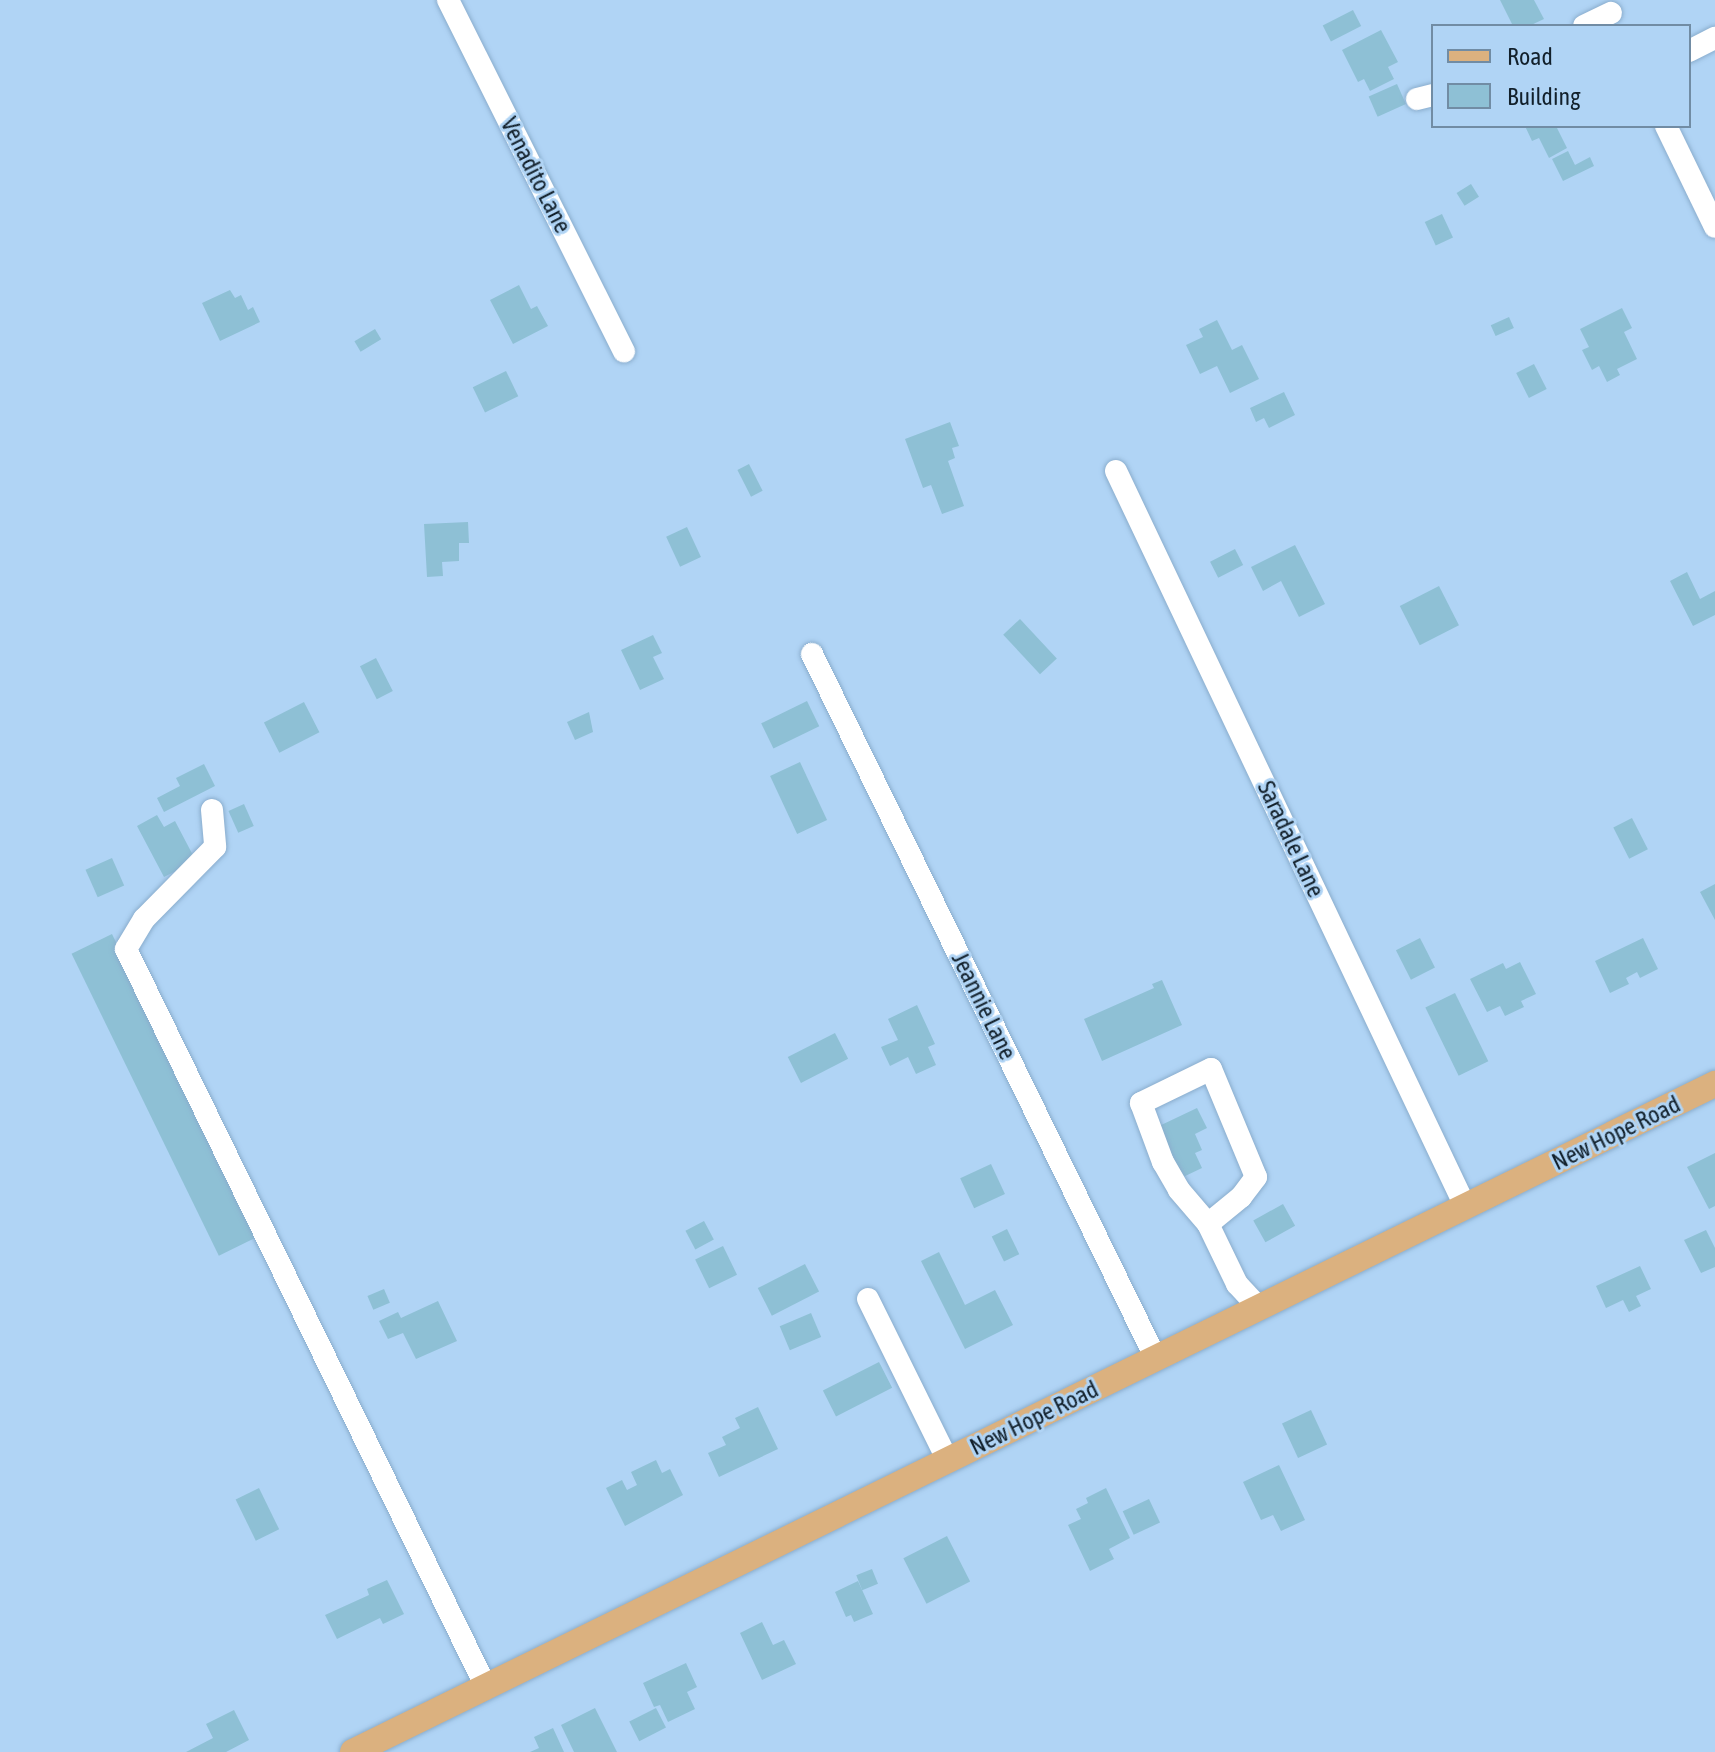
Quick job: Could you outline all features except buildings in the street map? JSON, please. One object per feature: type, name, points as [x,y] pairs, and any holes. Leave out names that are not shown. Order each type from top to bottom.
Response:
[{"type":"main road","name":"New Hope Road","points":[[353,1752],[1715,1084]]},
{"type":"street","name":"Venadito Lane","points":[[448,0],[624,351]]},
{"type":"street","points":[[1588,24],[1611,13]]},
{"type":"street","points":[[1691,50],[1715,38]]},
{"type":"street","points":[[1667,128],[1715,227]]},
{"type":"street","name":"Saradale Lane","points":[[1116,471],[1465,1206]]},
{"type":"street","name":"Jeannie Lane","points":[[812,654],[1156,1359]]},
{"type":"street","points":[[212,810],[215,847],[144,919],[126,949],[486,1687]]},
{"type":"street","points":[[1208,1224],[1241,1197],[1256,1177],[1211,1069],[1141,1103],[1163,1162],[1179,1190],[1208,1224],[1237,1284],[1259,1308]]},
{"type":"street","points":[[868,1299],[948,1461]]}]
